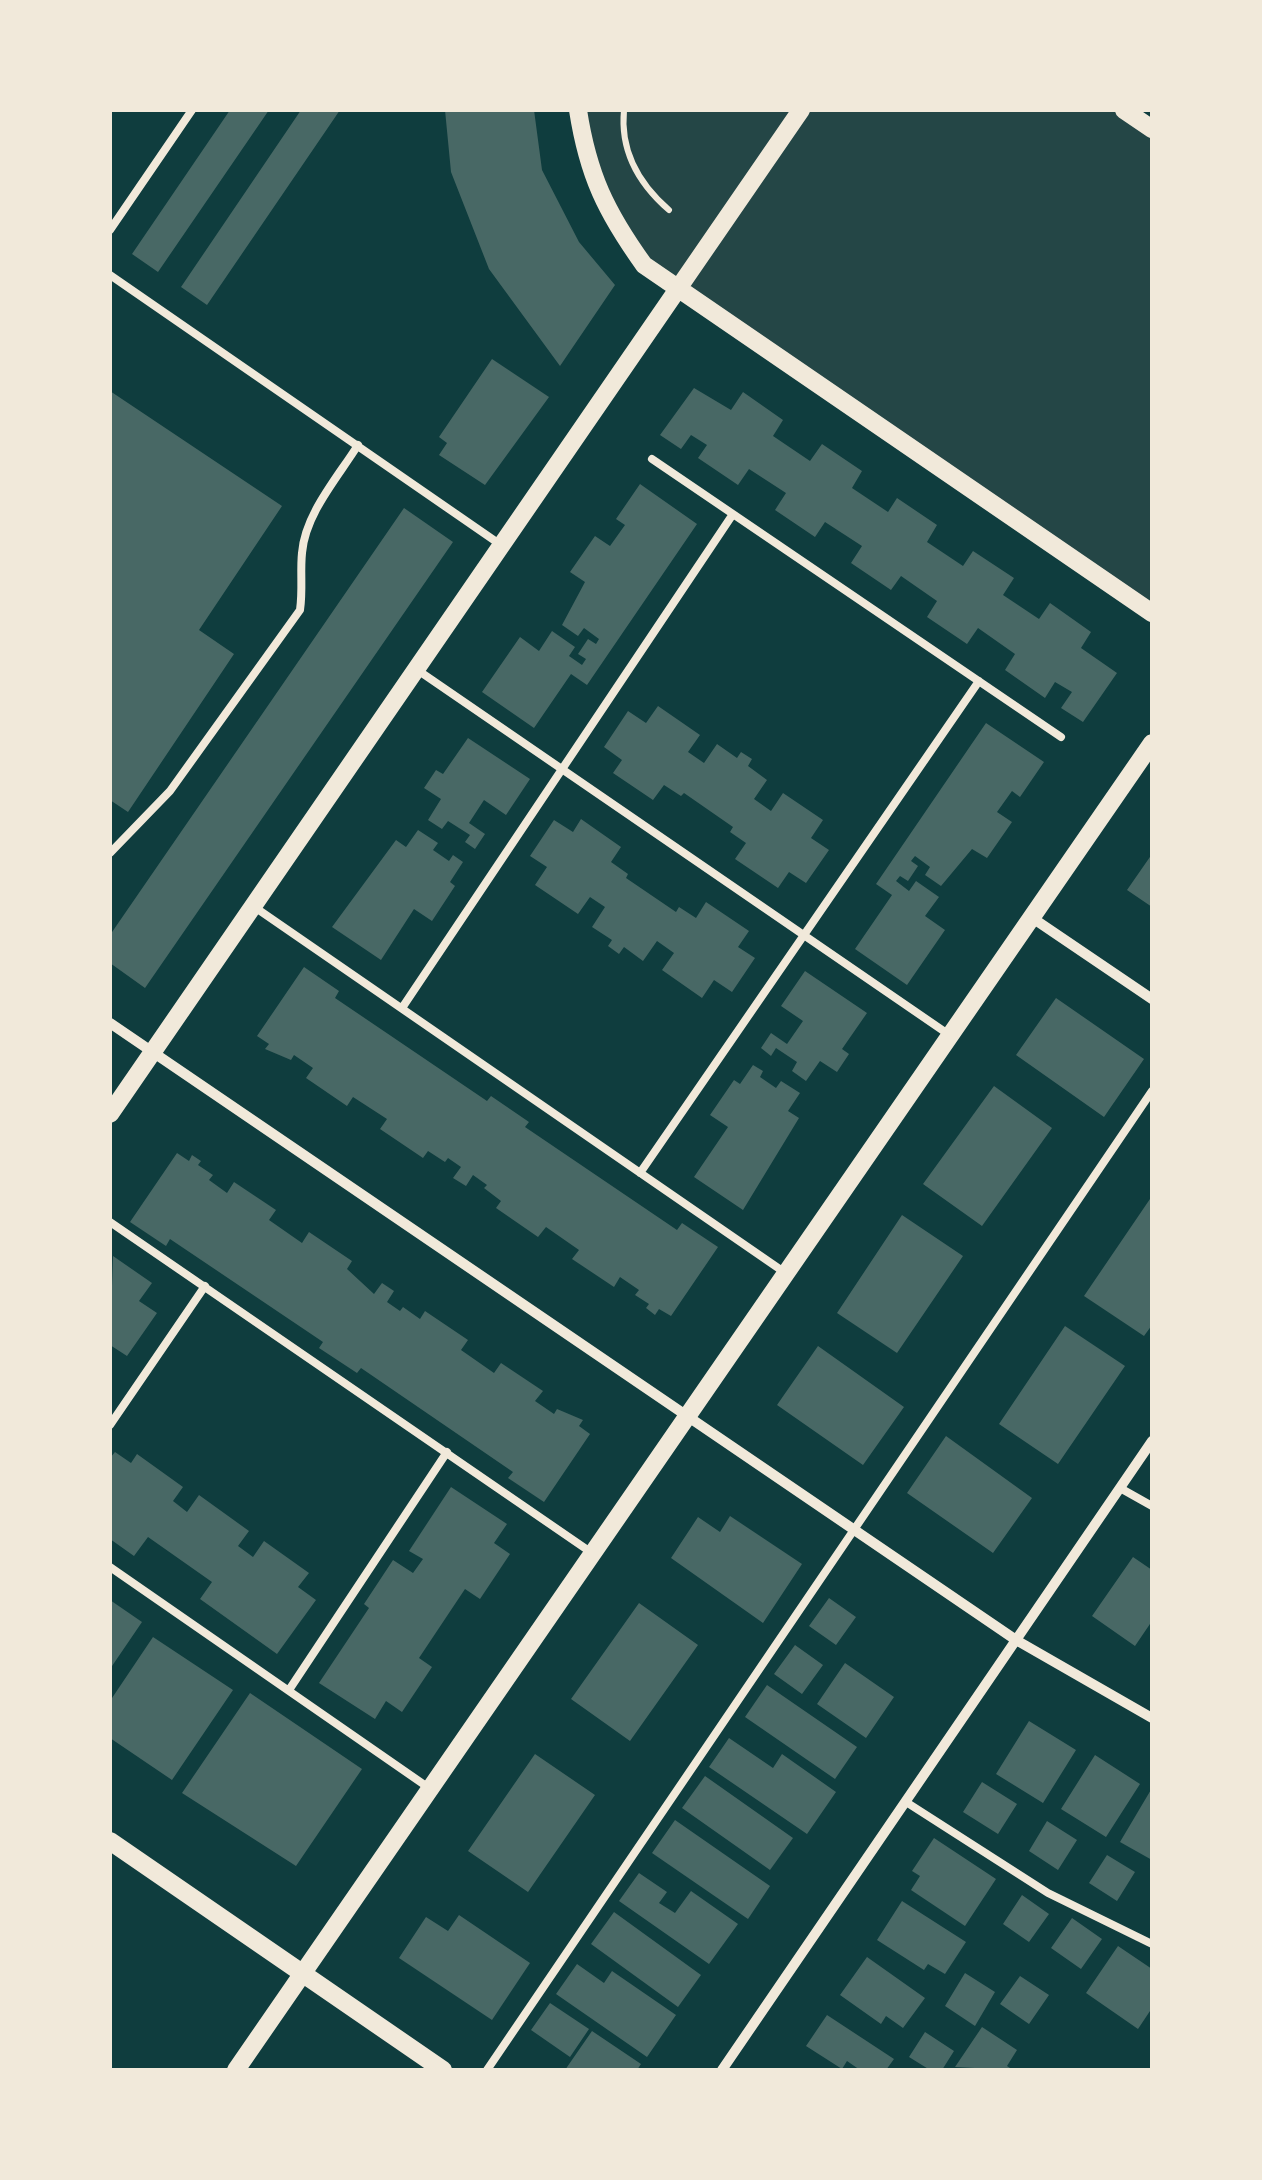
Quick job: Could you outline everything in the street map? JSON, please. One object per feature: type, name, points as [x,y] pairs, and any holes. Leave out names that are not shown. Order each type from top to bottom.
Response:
[{"type":"street","points":[[578,110],[586,163],[609,216],[644,265],[1152,613]]},
{"type":"street","points":[[110,1114],[802,110]]},
{"type":"street","points":[[1124,110],[1152,129]]},
{"type":"street","points":[[236,2070],[1152,743]]},
{"type":"street","points":[[1031,917],[1152,999]]},
{"type":"street","points":[[110,1023],[1016,1640],[1152,1718]]},
{"type":"street","points":[[722,2070],[1152,1441]]},
{"type":"street","points":[[110,1841],[443,2070]]},
{"type":"lane","points":[[110,230],[192,110]]},
{"type":"lane","points":[[110,275],[501,545]]},
{"type":"lane","points":[[110,852],[170,790],[300,610],[302,553],[312,517],[358,445]]},
{"type":"lane","points":[[652,459],[1060,737]]},
{"type":"lane","points":[[402,1008],[733,514]]},
{"type":"lane","points":[[416,669],[950,1035]]},
{"type":"lane","points":[[640,1173],[807,937],[979,681]]},
{"type":"lane","points":[[253,906],[785,1273]]},
{"type":"lane","points":[[486,2070],[1152,1091]]},
{"type":"lane","points":[[110,1222],[592,1553]]},
{"type":"lane","points":[[110,1425],[205,1286]]},
{"type":"lane","points":[[289,1690],[447,1452]]},
{"type":"lane","points":[[1120,1488],[1152,1506]]},
{"type":"lane","points":[[110,1567],[429,1788]]},
{"type":"lane","points":[[906,1802],[1048,1893],[1152,1944]]},
{"type":"path","points":[[624,110],[628,158],[648,192],[670,210]]},
{"type":"shaded area","points":[[578,110],[1124,110],[1152,129],[1152,613],[644,265],[615,224]]},
{"type":"building","points":[[230,110],[269,110],[158,272],[132,254]]},
{"type":"building","points":[[301,110],[340,110],[207,305],[181,287]]},
{"type":"building","points":[[445,110],[534,110],[542,170],[579,242],[615,285],[560,366],[489,269],[451,172]]},
{"type":"building","points":[[492,359],[549,397],[485,485],[439,455],[447,443],[439,437]]},
{"type":"building","points":[[694,388],[731,410],[743,392],[783,420],[773,436],[810,461],[822,444],[862,471],[852,488],[888,512],[897,498],[937,525],[927,542],[963,566],[973,551],[1014,578],[1003,595],[1039,619],[1050,603],[1091,632],[1081,648],[1117,673],[1083,722],[1061,708],[1072,692],[1055,682],[1045,698],[1005,670],[1015,654],[978,628],[967,644],[927,617],[937,601],[901,576],[891,590],[851,563],[862,546],[825,522],[815,537],[775,510],[786,493],[749,469],[738,485],[698,458],[707,445],[691,435],[681,449],[660,435]]},
{"type":"building","points":[[110,391],[282,506],[199,630],[234,654],[128,812],[110,800]]},
{"type":"building","points":[[640,484],[697,524],[587,685],[571,674],[534,728],[482,692],[520,637],[539,651],[552,631],[575,647],[569,656],[582,665],[586,659],[578,654],[588,639],[596,644],[599,639],[584,628],[578,636],[562,625],[585,582],[570,572],[595,536],[610,546],[625,525],[616,519]]},
{"type":"building","points":[[404,508],[453,542],[145,988],[110,963],[110,935]]},
{"type":"building","points":[[658,706],[700,735],[688,752],[704,763],[717,744],[737,758],[741,752],[752,759],[748,766],[767,780],[754,799],[771,811],[783,793],[823,820],[811,838],[829,850],[806,883],[789,872],[778,888],[735,859],[746,843],[730,832],[733,827],[684,793],[681,796],[664,785],[653,800],[613,773],[622,760],[604,747],[628,711],[646,723]]},
{"type":"building","points":[[986,723],[1044,762],[1020,797],[1012,791],[997,812],[1012,822],[987,858],[972,849],[941,886],[925,875],[930,867],[915,856],[911,861],[918,866],[908,881],[900,876],[896,881],[909,891],[916,881],[939,897],[925,916],[945,930],[907,985],[855,949],[892,895],[876,884]]},
{"type":"building","points":[[468,738],[530,779],[506,815],[484,800],[469,823],[485,834],[475,849],[465,842],[470,835],[448,821],[442,829],[428,820],[441,799],[424,788],[436,770],[443,774]]},
{"type":"building","points":[[581,819],[621,847],[611,862],[628,874],[626,878],[676,912],[679,907],[696,918],[706,902],[749,931],[738,947],[755,958],[732,992],[714,980],[702,998],[662,970],[674,953],[657,941],[643,961],[624,947],[619,954],[608,946],[612,940],[592,927],[605,907],[590,897],[578,914],[535,885],[547,867],[530,856],[554,820],[573,832]]},
{"type":"building","points":[[418,830],[438,843],[433,850],[449,861],[453,855],[463,862],[450,882],[455,886],[432,921],[414,909],[381,960],[332,927],[396,840],[406,847]]},
{"type":"building","points":[[1152,854],[1152,907],[1127,890]]},
{"type":"building","points":[[304,967],[339,991],[335,998],[487,1101],[491,1096],[529,1122],[525,1127],[677,1230],[682,1223],[718,1247],[671,1316],[659,1309],[655,1315],[646,1308],[649,1304],[635,1295],[639,1290],[620,1277],[614,1287],[572,1259],[579,1250],[546,1227],[538,1237],[496,1208],[501,1201],[473,1175],[466,1186],[453,1178],[461,1167],[448,1158],[445,1162],[428,1151],[423,1158],[380,1129],[387,1119],[353,1097],[347,1106],[306,1078],[313,1068],[294,1055],[291,1060],[265,1049],[269,1044],[257,1036]]},
{"type":"building","points":[[805,971],[867,1013],[842,1049],[849,1054],[837,1072],[820,1061],[806,1081],[792,1071],[797,1062],[776,1048],[771,1056],[761,1048],[771,1033],[787,1044],[803,1021],[781,1006]]},
{"type":"building","points":[[1056,998],[1144,1059],[1104,1117],[1016,1055]]},
{"type":"building","points":[[753,1065],[763,1071],[760,1077],[776,1088],[781,1081],[800,1093],[788,1111],[799,1118],[743,1210],[694,1177],[728,1127],[710,1115],[734,1080],[740,1084]]},
{"type":"building","points":[[994,1086],[1052,1128],[982,1226],[923,1184]]},
{"type":"building","points":[[177,1153],[189,1161],[192,1155],[201,1161],[198,1165],[213,1175],[209,1180],[227,1193],[234,1182],[276,1210],[269,1220],[302,1243],[309,1232],[352,1261],[347,1269],[374,1294],[382,1283],[394,1291],[387,1302],[400,1311],[403,1307],[420,1319],[425,1311],[468,1340],[461,1350],[494,1373],[501,1363],[543,1391],[535,1401],[554,1414],[557,1409],[583,1420],[579,1426],[590,1434],[544,1502],[508,1478],[513,1472],[361,1368],[357,1373],[319,1348],[323,1342],[170,1239],[166,1246],[130,1222]]},
{"type":"building","points":[[1152,1196],[1152,1325],[1144,1336],[1084,1296]]},
{"type":"building","points":[[902,1215],[963,1256],[897,1353],[837,1313]]},
{"type":"building","points":[[113,1256],[152,1283],[139,1301],[157,1313],[127,1356],[110,1345]]},
{"type":"building","points":[[1065,1326],[1125,1366],[1058,1464],[999,1424]]},
{"type":"building","points":[[818,1346],[904,1407],[863,1465],[777,1405]]},
{"type":"building","points":[[946,1436],[1032,1498],[993,1553],[907,1493]]},
{"type":"building","points":[[115,1452],[131,1463],[137,1454],[183,1487],[173,1501],[187,1512],[199,1495],[249,1531],[238,1546],[253,1557],[264,1541],[309,1573],[298,1587],[316,1600],[277,1654],[200,1599],[212,1582],[148,1537],[134,1556],[110,1539],[110,1458]]},
{"type":"building","points":[[451,1487],[507,1524],[494,1543],[510,1554],[480,1599],[465,1589],[419,1658],[432,1667],[402,1712],[386,1701],[375,1719],[319,1683],[369,1608],[364,1604],[393,1560],[413,1573],[423,1559],[409,1551]]},
{"type":"building","points":[[730,1516],[802,1564],[763,1623],[671,1558],[698,1517],[720,1532]]},
{"type":"building","points":[[1133,1557],[1152,1570],[1152,1621],[1135,1646],[1092,1616]]},
{"type":"building","points":[[829,1598],[856,1617],[836,1645],[809,1626]]},
{"type":"building","points":[[110,1600],[142,1622],[110,1669]]},
{"type":"building","points":[[639,1603],[698,1645],[630,1741],[571,1699]]},
{"type":"building","points":[[153,1637],[233,1690],[172,1780],[110,1738],[110,1701]]},
{"type":"building","points":[[795,1645],[823,1665],[802,1694],[774,1674]]},
{"type":"building","points":[[845,1663],[894,1697],[866,1738],[817,1704]]},
{"type":"building","points":[[767,1685],[857,1747],[835,1779],[745,1717]]},
{"type":"building","points":[[250,1693],[362,1769],[296,1866],[182,1793]]},
{"type":"building","points":[[1029,1721],[1076,1750],[1043,1803],[996,1774]]},
{"type":"building","points":[[729,1738],[773,1768],[782,1754],[836,1792],[807,1834],[709,1767]]},
{"type":"building","points":[[535,1754],[595,1795],[528,1892],[468,1851]]},
{"type":"building","points":[[1095,1755],[1140,1784],[1106,1837],[1061,1809]]},
{"type":"building","points":[[705,1776],[793,1838],[770,1870],[682,1808]]},
{"type":"building","points":[[982,1782],[1017,1804],[998,1834],[963,1812]]},
{"type":"building","points":[[1152,1788],[1152,1860],[1120,1842]]},
{"type":"building","points":[[675,1820],[770,1886],[748,1919],[652,1853]]},
{"type":"building","points":[[1047,1821],[1077,1840],[1058,1870],[1029,1851]]},
{"type":"building","points":[[934,1838],[996,1879],[965,1926],[911,1890],[920,1876],[912,1871]]},
{"type":"building","points":[[1107,1855],[1135,1872],[1117,1901],[1089,1883]]},
{"type":"building","points":[[639,1873],[667,1892],[659,1903],[675,1913],[691,1891],[738,1924],[709,1964],[619,1901]]},
{"type":"building","points":[[1022,1895],[1049,1914],[1029,1942],[1003,1924]]},
{"type":"building","points":[[902,1901],[966,1942],[945,1974],[928,1964],[924,1970],[877,1940]]},
{"type":"building","points":[[614,1912],[701,1975],[678,2007],[591,1944]]},
{"type":"building","points":[[459,1915],[530,1963],[492,2020],[399,1958],[426,1917],[448,1931]]},
{"type":"building","points":[[1072,1918],[1102,1939],[1081,1969],[1051,1948]]},
{"type":"building","points":[[1118,1946],[1152,1969],[1152,2008],[1138,2029],[1086,1993]]},
{"type":"building","points":[[867,1957],[925,1998],[903,2028],[886,2016],[881,2024],[840,1995]]},
{"type":"building","points":[[577,1964],[604,1983],[612,1971],[676,2015],[647,2057],[556,1994]]},
{"type":"building","points":[[965,1973],[995,1992],[975,2026],[945,2006]]},
{"type":"building","points":[[1020,1976],[1049,1995],[1029,2024],[1000,2004]]},
{"type":"building","points":[[550,2003],[589,2029],[570,2057],[531,2030]]},
{"type":"building","points":[[827,2015],[894,2059],[886,2070],[860,2070],[847,2061],[842,2069],[806,2046]]},
{"type":"building","points":[[982,2027],[1017,2050],[1007,2066],[1013,2070],[955,2067]]},
{"type":"building","points":[[592,2031],[641,2064],[637,2070],[565,2070]]},
{"type":"building","points":[[925,2032],[954,2051],[942,2070],[930,2070],[909,2057]]}]
